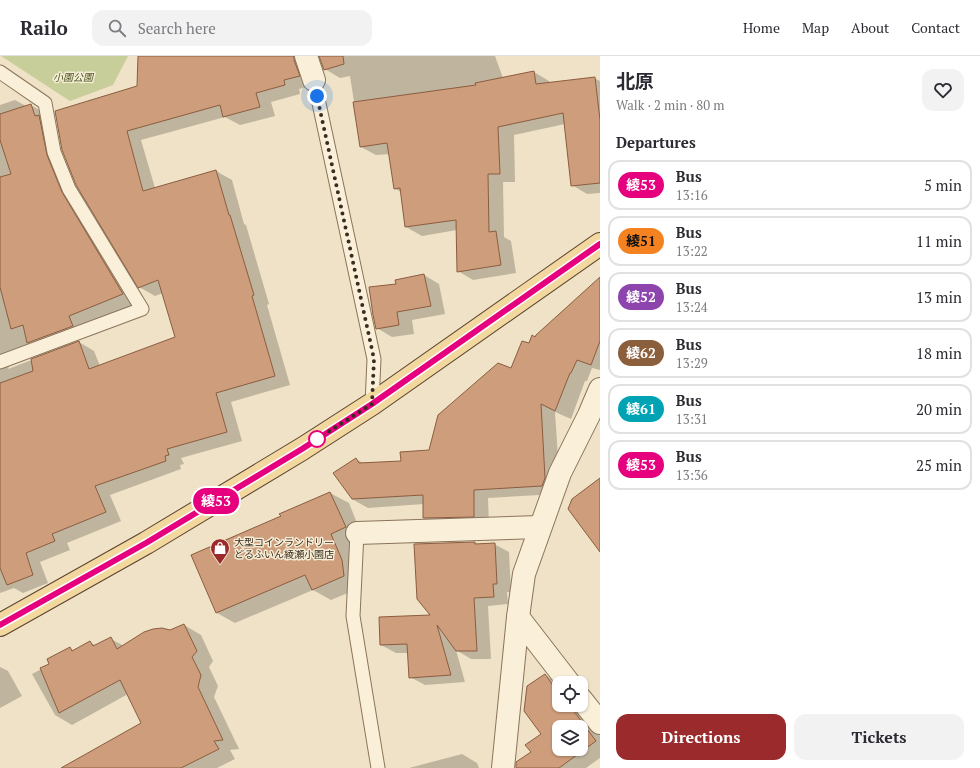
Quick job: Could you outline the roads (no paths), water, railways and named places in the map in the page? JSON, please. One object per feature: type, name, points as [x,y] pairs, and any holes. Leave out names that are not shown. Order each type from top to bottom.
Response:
[{"type":"main road","points":[[0,625],[146,543],[302,449],[372,404],[600,244]]},
{"type":"street","points":[[306,56],[314,80]]},
{"type":"street","points":[[503,768],[518,617],[524,574],[560,474],[595,417],[600,388]]},
{"type":"street","points":[[356,533],[540,527]]},
{"type":"street","points":[[518,617],[564,676]]},
{"type":"street","points":[[588,708],[600,723]]},
{"type":"lane","points":[[0,72],[45,103],[54,152],[69,189],[142,309],[0,362]]},
{"type":"lane","points":[[314,80],[374,359],[372,404]]},
{"type":"lane","points":[[356,533],[353,616],[378,768]]},
{"type":"place","name":"大型コインランドリー どるふいん綾瀬小園店","points":[[220,565]]},
{"type":"park label","name":"小園公園","points":[[73,77]]}]
